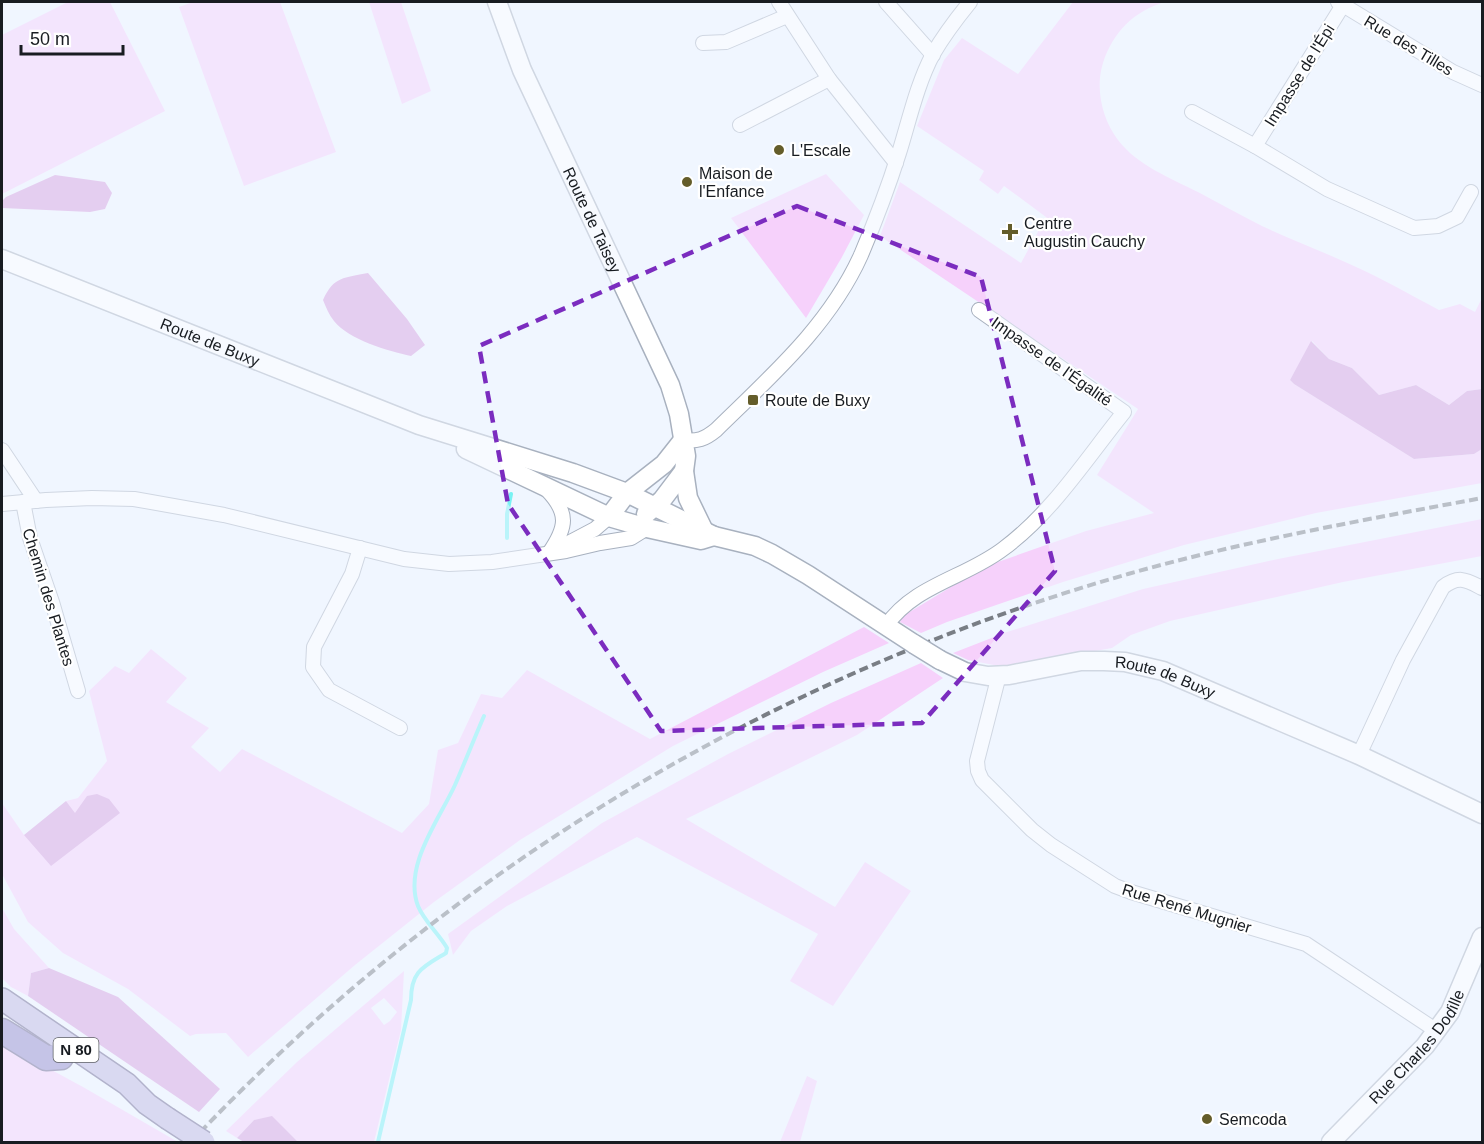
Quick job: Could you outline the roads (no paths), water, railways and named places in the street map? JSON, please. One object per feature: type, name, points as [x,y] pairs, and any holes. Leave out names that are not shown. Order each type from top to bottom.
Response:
[{"type":"highway","points":[[2,1031],[46,1058],[61,1057]]},
{"type":"main road","name":"Route de Taisey","points":[[497,2],[522,70],[670,385],[679,414],[686,456],[684,471],[692,508],[709,533]]},
{"type":"main road","name":"Route de Buxy","points":[[2,259],[419,425],[573,473],[627,493],[709,533],[772,554],[940,660],[965,672],[999,675],[1081,661],[1143,665],[1195,683],[1359,755],[1482,814]]},
{"type":"main road","name":"Route de Buxy","points":[[419,425],[544,487],[616,519],[701,540],[709,533]]},
{"type":"main road","points":[[683,440],[664,464],[627,493],[616,519],[633,519],[655,508],[684,471]]},
{"type":"main road","name":"Rue Charles Dodille","points":[[1331,1143],[1437,1031],[1458,996],[1482,937]]},
{"type":"main road","name":"N 80","points":[[2,999],[127,1084],[147,1104],[204,1143]]},
{"type":"main road","name":"N 80","points":[[2,1020],[121,1094],[147,1104]]},
{"type":"street","points":[[779,2],[829,79],[896,163]]},
{"type":"street","points":[[886,2],[933,55]]},
{"type":"street","points":[[683,440],[698,441],[708,436],[799,347],[822,321],[840,294],[860,257],[896,163],[933,55],[951,26],[970,2]]},
{"type":"street","name":"Rue des Tilles","points":[[1341,3],[1453,72],[1482,85]]},
{"type":"street","name":"Impasse de l'Épi","points":[[1255,146],[1341,3]]},
{"type":"street","points":[[703,43],[726,42],[787,16]]},
{"type":"street","points":[[740,124],[829,79]]},
{"type":"street","points":[[1192,112],[1327,189],[1414,228],[1438,226],[1457,217],[1471,192]]},
{"type":"street","name":"Impasse de l'Égalité","points":[[886,626],[899,609],[913,598],[983,562],[1003,550],[1024,532],[1051,504],[1124,412],[979,310]]},
{"type":"street","points":[[2,450],[30,501]]},
{"type":"street","name":"Route de Buxy","points":[[544,487],[558,502],[564,516],[562,532],[549,553]]},
{"type":"street","points":[[2,504],[93,498],[134,499],[224,515],[404,559],[449,564],[492,562],[549,553],[631,538],[647,528]]},
{"type":"street","name":"Chemin des Plantes","points":[[30,501],[30,538],[52,602],[78,691]]},
{"type":"street","points":[[549,553],[616,519]]},
{"type":"street","points":[[360,548],[352,574],[314,647],[313,667],[329,690],[400,728]]},
{"type":"street","points":[[1359,755],[1403,660],[1443,587],[1453,580],[1466,580],[1482,588]]},
{"type":"street","name":"Rue René Mugnier","points":[[999,675],[977,761],[978,771],[982,780],[1032,830],[1068,857],[1115,886],[1306,944],[1437,1031]]},
{"type":"waterway","points":[[507,538],[507,514],[511,494]]},
{"type":"waterway","points":[[378,1142],[411,1000],[413,982],[420,971],[446,953],[447,948],[418,906],[415,875],[425,844],[455,785],[484,716]]},
{"type":"railway","points":[[191,1142],[290,1044],[395,953],[505,870],[621,795],[741,727],[866,668],[995,617],[1128,574],[1260,541],[1482,498]]},
{"type":"place","name":"L'Escale","points":[[779,150]]},
{"type":"place","name":"Maison de l'Enfance","points":[[687,182]]},
{"type":"place","name":"Centre Augustin Cauchy","points":[[1010,232]]},
{"type":"place","name":"Route de Buxy","points":[[753,400]]},
{"type":"place","name":"Semcoda","points":[[1207,1119]]}]
